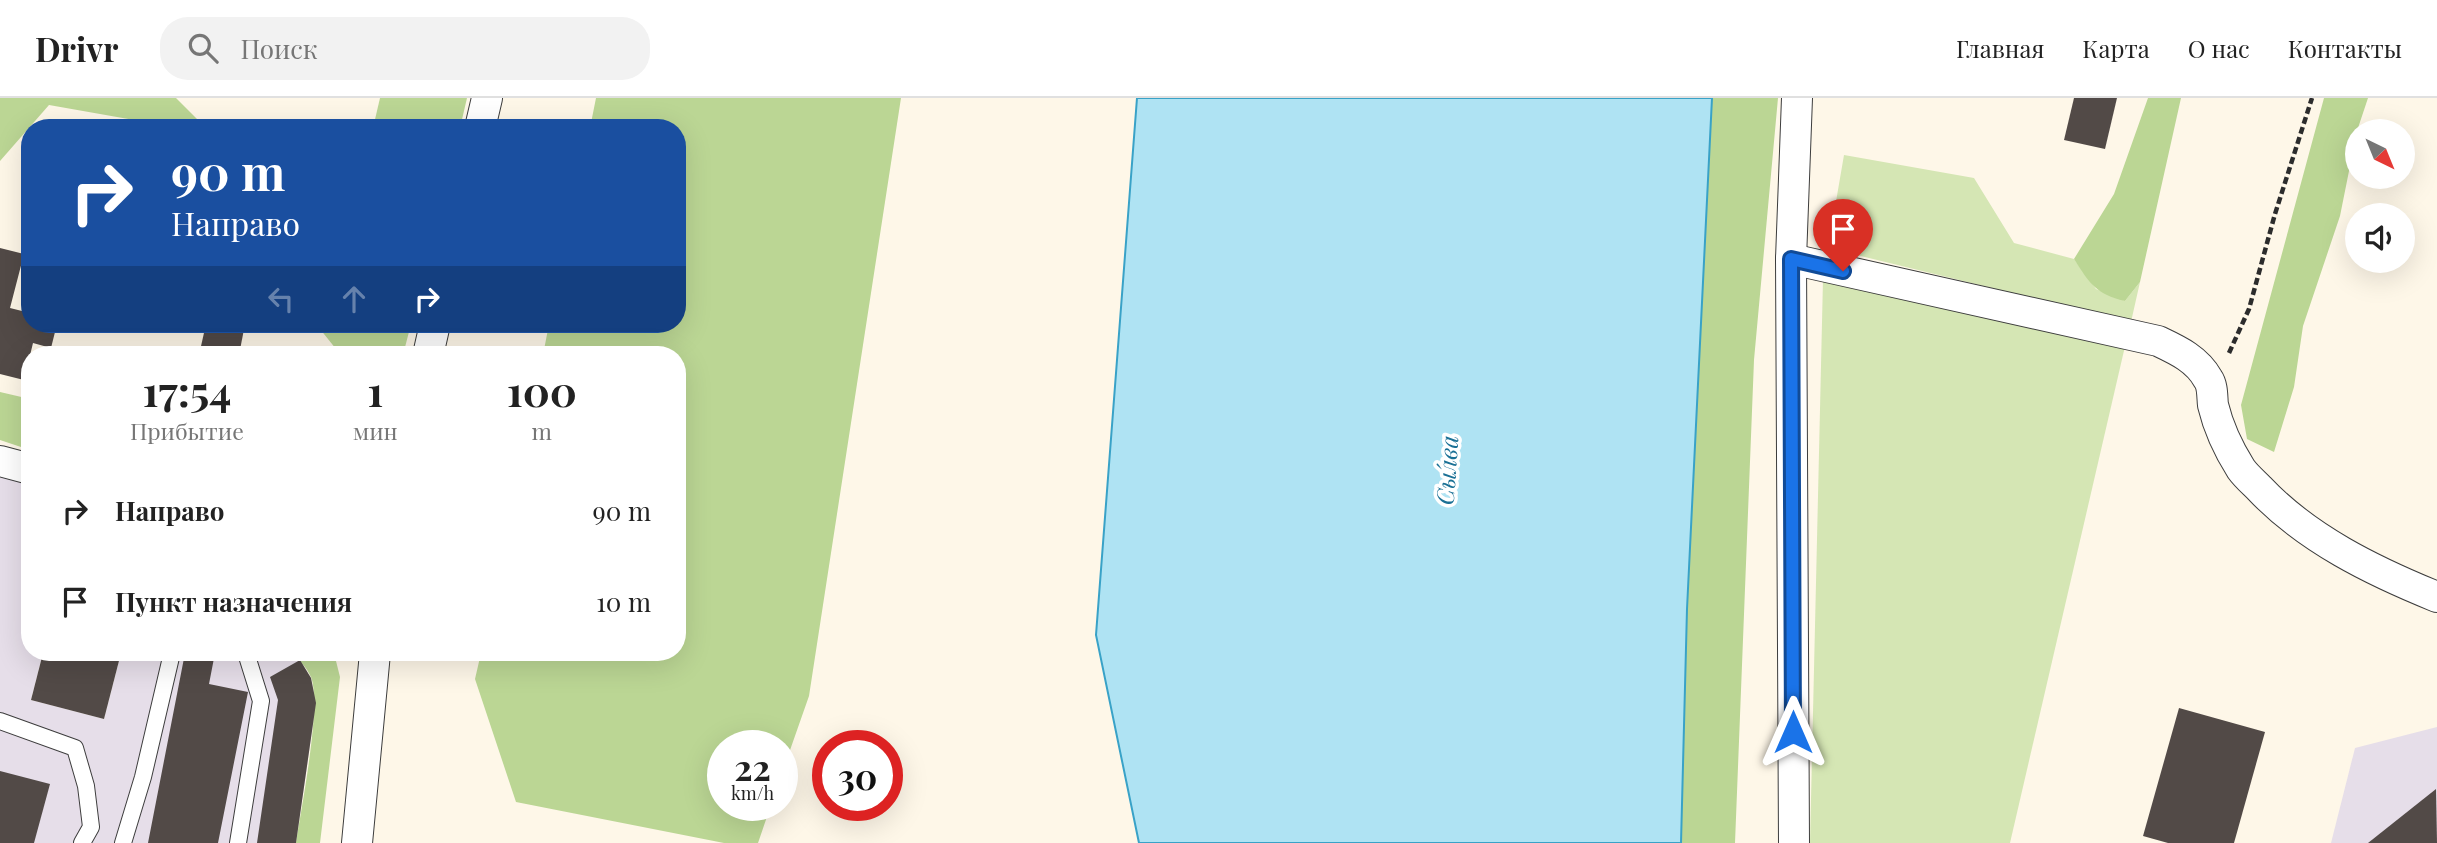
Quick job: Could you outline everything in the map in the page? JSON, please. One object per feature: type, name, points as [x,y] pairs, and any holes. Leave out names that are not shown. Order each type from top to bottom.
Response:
[{"type":"street","points":[[482,119],[487,98]]},
{"type":"street","points":[[1794,843],[1791,259],[1797,98]]},
{"type":"street","points":[[1791,259],[2158,341],[2189,356],[2210,380],[2213,406],[2222,434],[2242,470],[2275,505],[2305,528],[2352,557],[2391,578],[2437,597]]},
{"type":"street","points":[[0,461],[21,467]]},
{"type":"street","points":[[358,843],[373,661]]},
{"type":"lane","points":[[123,843],[143,777],[170,661]]},
{"type":"lane","points":[[239,843],[261,701],[248,661]]},
{"type":"lane","points":[[0,721],[75,748],[86,786],[91,827],[82,843]]},
{"type":"path","points":[[2210,380],[2230,352],[2249,309],[2312,98]]},
{"type":"shaded area","points":[[0,476],[21,482],[21,661],[41,661],[31,700],[104,719],[119,661],[301,661],[311,678],[316,703],[296,843],[0,843]]},
{"type":"shaded area","points":[[2437,727],[2437,843],[2331,843],[2355,748]]},
{"type":"green space","points":[[0,98],[176,98],[197,119],[128,119],[49,105],[37,119],[21,119],[21,137],[0,161]]},
{"type":"green space","points":[[380,98],[467,98],[462,119],[375,119]]},
{"type":"green space","points":[[596,98],[901,98],[809,696],[797,730],[707,730],[707,821],[766,821],[758,843],[724,843],[516,802],[475,679],[479,661],[686,661],[686,346],[545,346],[547,333],[686,333],[686,119],[592,119]]},
{"type":"green space","points":[[1712,98],[1778,98],[1754,360],[1735,843],[1681,843],[1687,609]]},
{"type":"green space","points":[[2148,98],[2181,98],[2140,282],[2125,301],[2107,295],[2095,287],[2074,259],[2114,194]]},
{"type":"green space","points":[[2324,98],[2368,98],[2361,119],[2345,119],[2345,189],[2340,216],[2303,326],[2294,387],[2274,452],[2247,439],[2241,405]]},
{"type":"green space","points":[[1844,155],[1974,178],[2014,243],[2074,259],[2096,289],[2125,301],[2140,282],[2131,322],[1828,248]]},
{"type":"green space","points":[[1823,279],[2126,342],[2010,843],[1810,843]]},
{"type":"green space","points":[[323,333],[409,333],[405,346],[334,346]]},
{"type":"green space","points":[[0,392],[21,397],[21,447],[0,440]]},
{"type":"green space","points":[[299,661],[336,661],[340,677],[320,843],[296,843],[314,710],[311,677]]},
{"type":"water","name":"Сы́лва","points":[[1137,98],[1712,98],[1687,609],[1681,843],[1139,843],[1096,635]]},
{"type":"building","points":[[2074,98],[2117,98],[2105,149],[2064,140]]},
{"type":"building","points":[[0,248],[21,253],[21,266],[10,308],[21,311],[21,333],[55,333],[52,346],[33,343],[32,346],[21,346],[21,379],[0,374]]},
{"type":"building","points":[[204,333],[243,333],[241,346],[201,346]]},
{"type":"building","points":[[41,661],[119,661],[104,719],[31,700]]},
{"type":"building","points":[[183,661],[213,661],[209,684],[248,692],[218,843],[148,843]]},
{"type":"building","points":[[301,661],[311,678],[316,703],[296,843],[257,843],[278,700],[270,677]]},
{"type":"building","points":[[2179,708],[2265,732],[2234,843],[2168,843],[2143,836]]},
{"type":"building","points":[[0,771],[50,784],[34,843],[0,843]]},
{"type":"building","points":[[2436,789],[2437,843],[2368,843]]},
{"type":"route","points":[[1793,732],[1791,259],[1843,271]]}]
